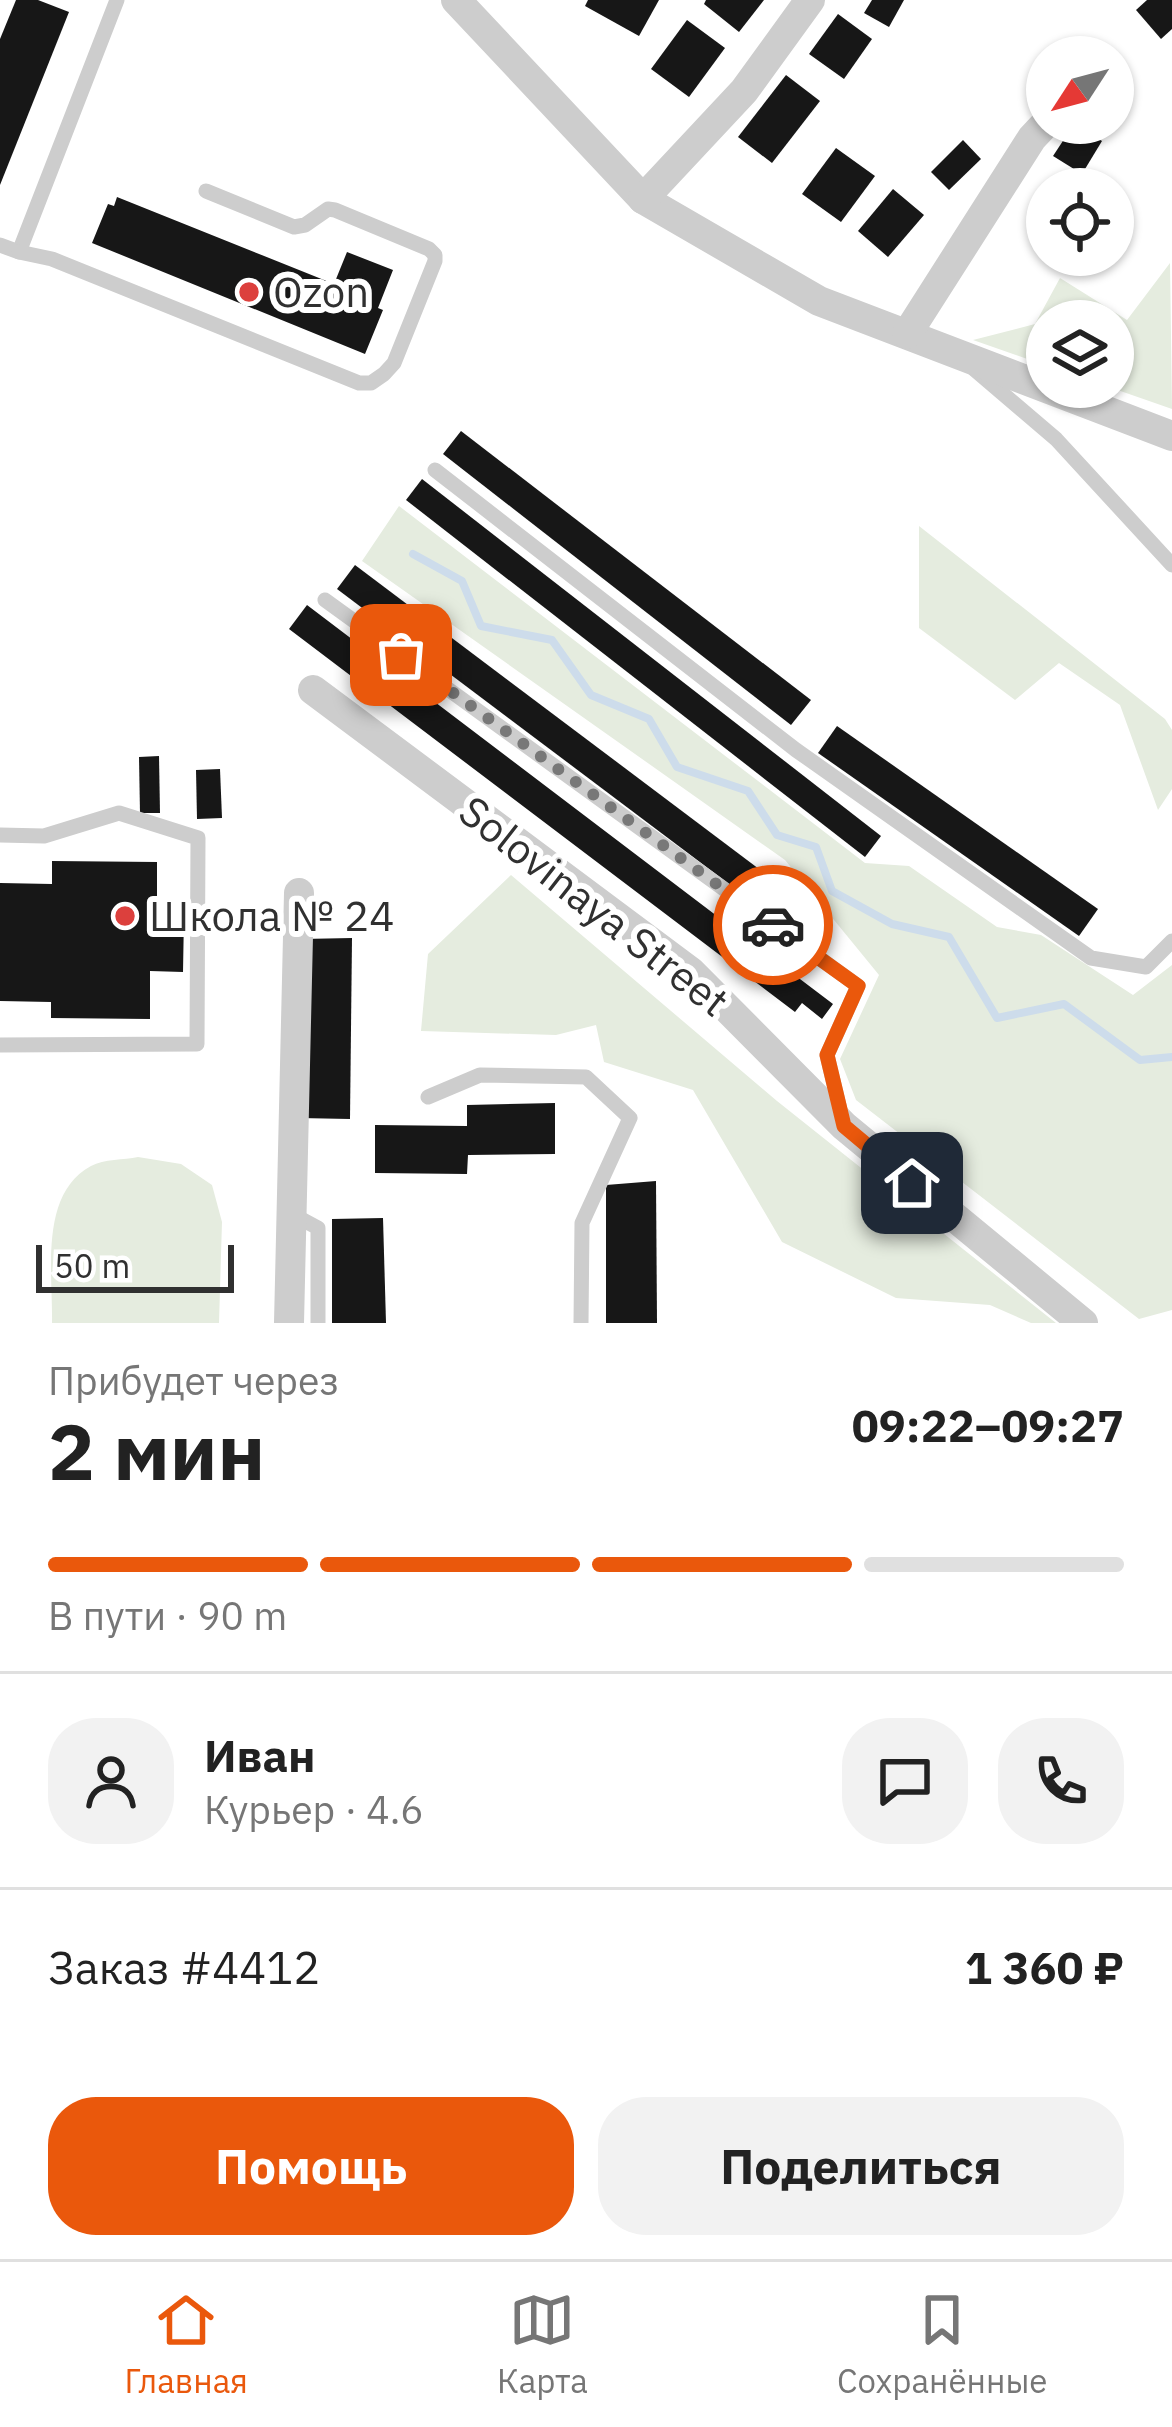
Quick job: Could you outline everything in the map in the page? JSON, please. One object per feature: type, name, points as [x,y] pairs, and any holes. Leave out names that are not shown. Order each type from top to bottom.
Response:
[{"type":"street","points":[[456,0],[644,200],[819,301],[1172,436]]},
{"type":"street","points":[[644,200],[744,91],[810,0]]},
{"type":"street","points":[[907,334],[1028,144]]},
{"type":"street","name":"Solovinaya Street","points":[[313,690],[691,972],[844,1126],[1083,1323]]},
{"type":"street","points":[[290,1323],[298,893]]},
{"type":"lane","points":[[20,252],[117,0]]},
{"type":"lane","points":[[0,244],[52,259],[359,383],[371,382],[390,369],[435,261],[429,248],[335,210],[328,209],[294,227],[206,191]]},
{"type":"lane","points":[[954,352],[1056,439],[1172,565]]},
{"type":"lane","points":[[436,470],[796,750],[1090,958],[1146,967],[1172,941]]},
{"type":"lane","points":[[325,600],[858,986],[827,1055],[844,1126]]},
{"type":"lane","points":[[0,836],[44,836],[119,813],[198,838],[198,861],[197,1044],[0,1046]]},
{"type":"lane","points":[[428,1096],[480,1075],[586,1077],[630,1118],[582,1223],[581,1323]]},
{"type":"lane","points":[[292,1214],[318,1228],[318,1323]]},
{"type":"shaded area","points":[[1170,263],[1172,409],[1134,396],[1134,311]]},
{"type":"shaded area","points":[[1060,278],[1095,300],[1048,300]]},
{"type":"shaded area","points":[[1026,326],[1026,359],[973,340]]},
{"type":"shaded area","points":[[399,506],[865,863],[909,866],[997,927],[1041,935],[1133,995],[1172,965],[1172,1310],[1139,1319],[856,1100],[840,1059],[879,975],[785,860],[362,561]]},
{"type":"shaded area","points":[[919,526],[1165,719],[1172,730],[1172,789],[1158,810],[1120,705],[1059,663],[1015,700],[919,628]]},
{"type":"shaded area","points":[[511,875],[777,1101],[1056,1323],[1031,1323],[990,1305],[896,1298],[782,1242],[693,1090],[604,1062],[596,1025],[556,1035],[421,1031],[428,954]]},
{"type":"shaded area","points":[[138,1157],[181,1164],[212,1185],[222,1222],[219,1323],[52,1323],[52,1236],[63,1195],[91,1166]]},
{"type":"building","points":[[16,0],[38,0],[69,12],[0,185],[0,39]]},
{"type":"building","points":[[588,0],[659,0],[639,36],[585,6]]},
{"type":"building","points":[[706,0],[764,0],[739,32],[704,4]]},
{"type":"building","points":[[872,0],[904,0],[889,27],[864,13]]},
{"type":"building","points":[[1147,0],[1172,0],[1172,29],[1161,39],[1136,10]]},
{"type":"building","points":[[838,14],[872,39],[844,79],[809,54]]},
{"type":"building","points":[[687,20],[725,48],[689,97],[651,69]]},
{"type":"building","points":[[786,75],[820,101],[772,163],[738,137]]},
{"type":"building","points":[[963,140],[981,159],[949,190],[931,172]]},
{"type":"building","points":[[1061,144],[1100,144],[1086,168],[1072,168],[1053,156]]},
{"type":"building","points":[[836,148],[875,176],[841,222],[802,194]]},
{"type":"building","points":[[893,189],[924,215],[888,257],[858,231]]},
{"type":"building","points":[[117,197],[334,284],[347,252],[393,270],[365,354],[92,243],[108,204],[114,206]]},
{"type":"building","points":[[461,431],[811,700],[791,725],[443,454]]},
{"type":"building","points":[[422,479],[881,836],[865,857],[406,500]]},
{"type":"building","points":[[355,565],[763,872],[745,896],[337,589]]},
{"type":"building","points":[[307,605],[833,1004],[822,1019],[802,1003],[795,1012],[289,629]]},
{"type":"building","points":[[837,726],[1098,909],[1079,936],[818,753]]},
{"type":"building","points":[[159,756],[160,813],[140,813],[139,757]]},
{"type":"building","points":[[220,769],[222,818],[197,819],[196,770]]},
{"type":"building","points":[[52,861],[157,862],[157,915],[184,915],[183,972],[150,971],[150,1019],[51,1018],[51,1002],[0,1001],[0,883],[52,884]]},
{"type":"building","points":[[352,938],[350,1119],[299,1118],[302,939]]},
{"type":"building","points":[[555,1103],[555,1154],[468,1155],[467,1174],[375,1173],[375,1125],[467,1126],[467,1105]]},
{"type":"building","points":[[656,1181],[657,1323],[606,1323],[606,1185]]},
{"type":"building","points":[[383,1218],[386,1323],[332,1323],[332,1219]]},
{"type":"waterway","points":[[413,554],[462,581],[481,626],[552,640],[591,695],[649,719],[677,767],[748,791],[777,835],[816,847],[832,891],[892,924],[949,937],[997,1018],[1064,1004],[1140,1060],[1172,1057]]},
{"type":"way so far","points":[[401,655],[773,925]]},
{"type":"place","name":"Ozon","points":[[249,292]]},
{"type":"place","name":"Школа № 24","points":[[125,916]]},
{"type":"route","points":[[773,925],[858,986],[827,1055],[844,1126],[912,1183]]}]
